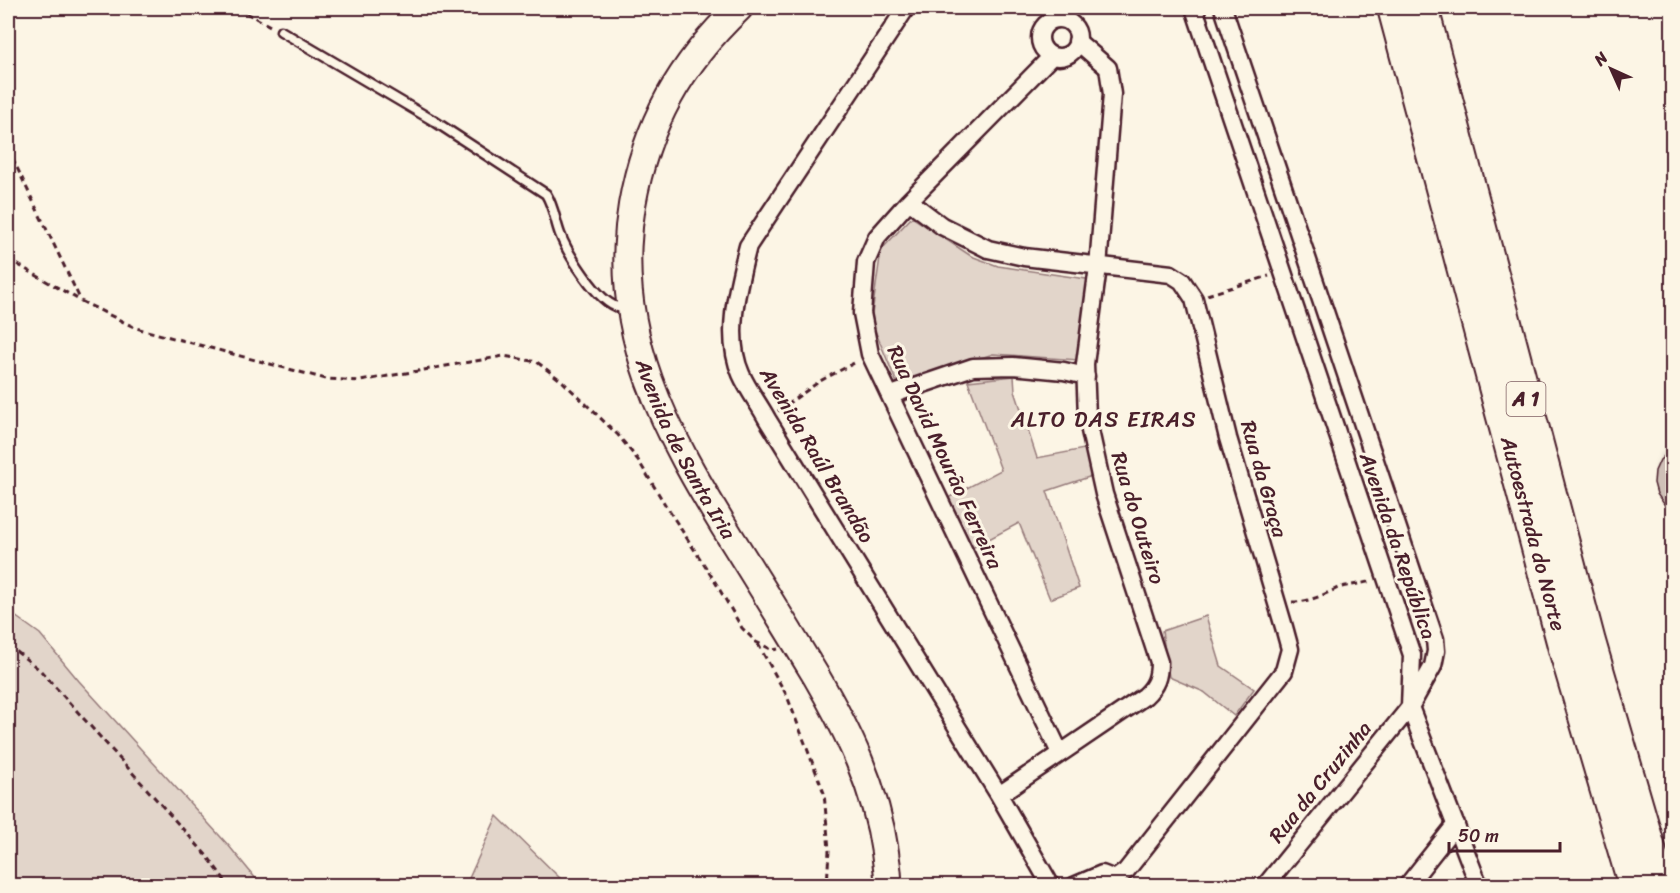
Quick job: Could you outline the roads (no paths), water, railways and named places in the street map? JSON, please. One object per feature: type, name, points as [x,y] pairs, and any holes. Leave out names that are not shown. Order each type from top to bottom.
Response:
[{"type":"highway","points":[[1381,8],[1413,86]]},
{"type":"highway","name":"Autoestrada do Norte","points":[[1393,8],[1564,649],[1634,885]]},
{"type":"highway","name":"Autoestrada do Norte","points":[[1423,8],[1590,642],[1661,885]]},
{"type":"highway","points":[[1441,8],[1465,103],[1462,155]]},
{"type":"main road","name":"Avenida de Santa Iria","points":[[739,8],[699,50],[671,91],[650,133],[636,180],[630,215],[627,271],[634,333],[644,368],[671,433],[694,477],[836,709],[854,745],[871,790],[882,831],[888,885]]},
{"type":"street","name":"Avenida Raúl Brandão","points":[[906,8],[748,246],[738,283],[732,333],[740,373],[999,795],[1051,885]]},
{"type":"street","name":"Avenida da República","points":[[1194,8],[1412,655],[1410,707]]},
{"type":"street","name":"Avenida da República","points":[[1223,8],[1435,639],[1436,651],[1433,666],[1410,707]]},
{"type":"street","points":[[1059,14],[1075,30],[1077,41],[1071,53],[1065,56],[1052,56],[1043,49],[1040,43],[1041,32],[1059,14]]},
{"type":"street","name":"Rua do Outeiro","points":[[999,795],[1145,696],[1154,689],[1159,674],[1159,662],[1104,494],[1087,417],[1086,376],[1098,267],[1112,94],[1108,69],[1077,41]]},
{"type":"street","name":"Rua David Mourão Ferreira","points":[[1052,56],[876,237],[866,262],[862,313],[870,354],[1060,753]]},
{"type":"street","name":"Rua da Graça","points":[[909,201],[942,226],[988,249],[1024,257],[1171,274],[1182,281],[1194,298],[1228,438],[1290,650],[1284,671],[1117,882],[1102,874],[1074,885]]},
{"type":"street","points":[[1294,306],[1320,297]]},
{"type":"street","points":[[891,395],[973,367],[1013,366],[1064,371],[1086,376]]},
{"type":"street","points":[[1410,707],[1479,885]]},
{"type":"street","name":"Rua da Cruzinha","points":[[1265,885],[1410,707]]},
{"type":"street","points":[[1407,885],[1456,824]]},
{"type":"lane","points":[[280,31],[434,121],[546,194],[561,236],[586,280],[604,299],[616,307],[631,306]]},
{"type":"district","name":"ALTO DAS EIRAS","points":[[1104,419]]}]
